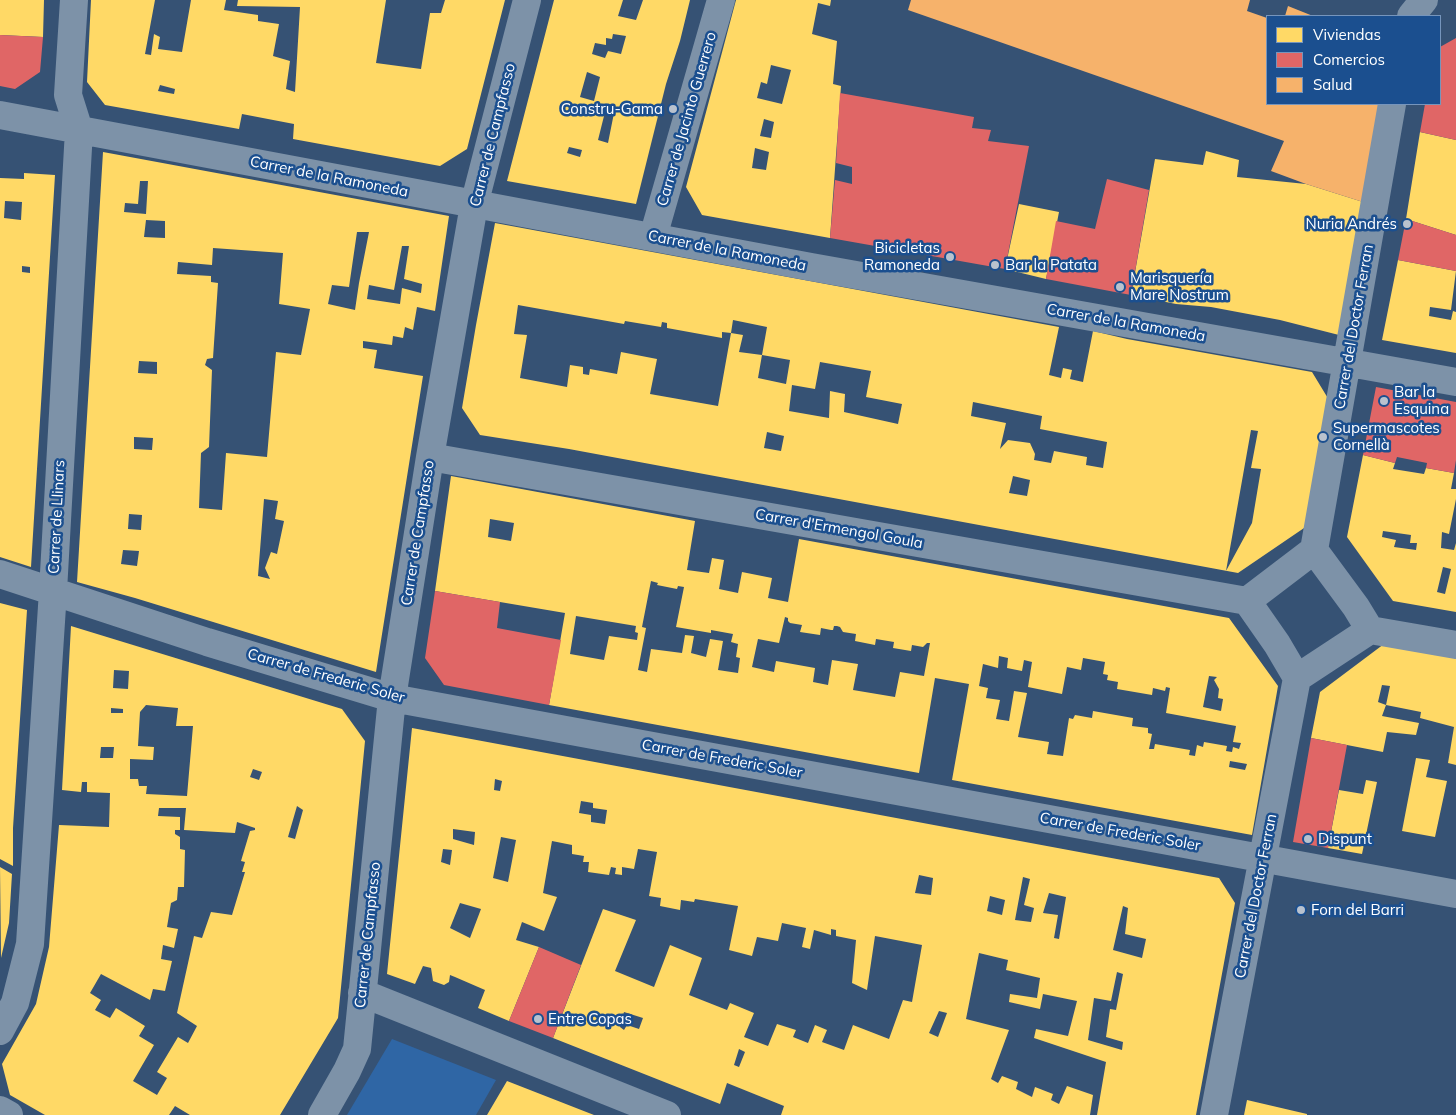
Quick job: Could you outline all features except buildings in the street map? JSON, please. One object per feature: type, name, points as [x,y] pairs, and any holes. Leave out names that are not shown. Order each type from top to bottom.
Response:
[{"type":"street","name":"Carrer de Llinars","points":[[0,1031],[15,1003],[30,944],[53,590],[79,130],[68,95],[74,0]]},
{"type":"street","name":"Carrer de Campfasso","points":[[322,1115],[347,1072],[357,1050],[392,698],[430,457],[474,205],[527,0]]},
{"type":"street","name":"Carrer de Jacinto Guerrero","points":[[653,237],[721,0]]},
{"type":"street","points":[[1412,15],[1424,0]]},
{"type":"street","name":"Carrer del Doctor Ferran","points":[[1314,550],[1392,105]]},
{"type":"street","name":"Carrer de la Ramoneda","points":[[0,115],[474,205],[1035,308],[1456,382]]},
{"type":"street","name":"Carrer d'Ermengol Goula","points":[[430,457],[1247,601]]},
{"type":"street","points":[[1370,630],[1356,607],[1314,550],[1247,601],[1277,644],[1297,678],[1370,630],[1456,645]]},
{"type":"street","name":"Carrer de Frederic Soler","points":[[0,574],[207,642],[392,698],[1456,894]]},
{"type":"street","name":"Carrer del Doctor Ferran","points":[[1214,1115],[1297,678]]},
{"type":"street","points":[[362,993],[668,1115]]},
{"type":"street","points":[[0,1110],[8,1115]]},
{"type":"shaded area","points":[[392,1039],[496,1080],[476,1115],[347,1115]]},
{"type":"place","name":"Constru-Gama","points":[[673,109]]},
{"type":"place","name":"Nuria Andrés","points":[[1407,224]]},
{"type":"place","name":"Bicicletas Ramoneda","points":[[950,257]]},
{"type":"place","name":"Bar la Patata","points":[[995,265]]},
{"type":"place","name":"Marisquería Mare Nostrum","points":[[1120,287]]},
{"type":"place","name":"Bar la Esquina","points":[[1384,401]]},
{"type":"place","name":"Supermascotes Cornellà","points":[[1323,437]]},
{"type":"place","name":"Dispunt","points":[[1308,839]]},
{"type":"place","name":"Forn del Barri","points":[[1301,910]]},
{"type":"place","name":"Entre Copas","points":[[538,1019]]}]
